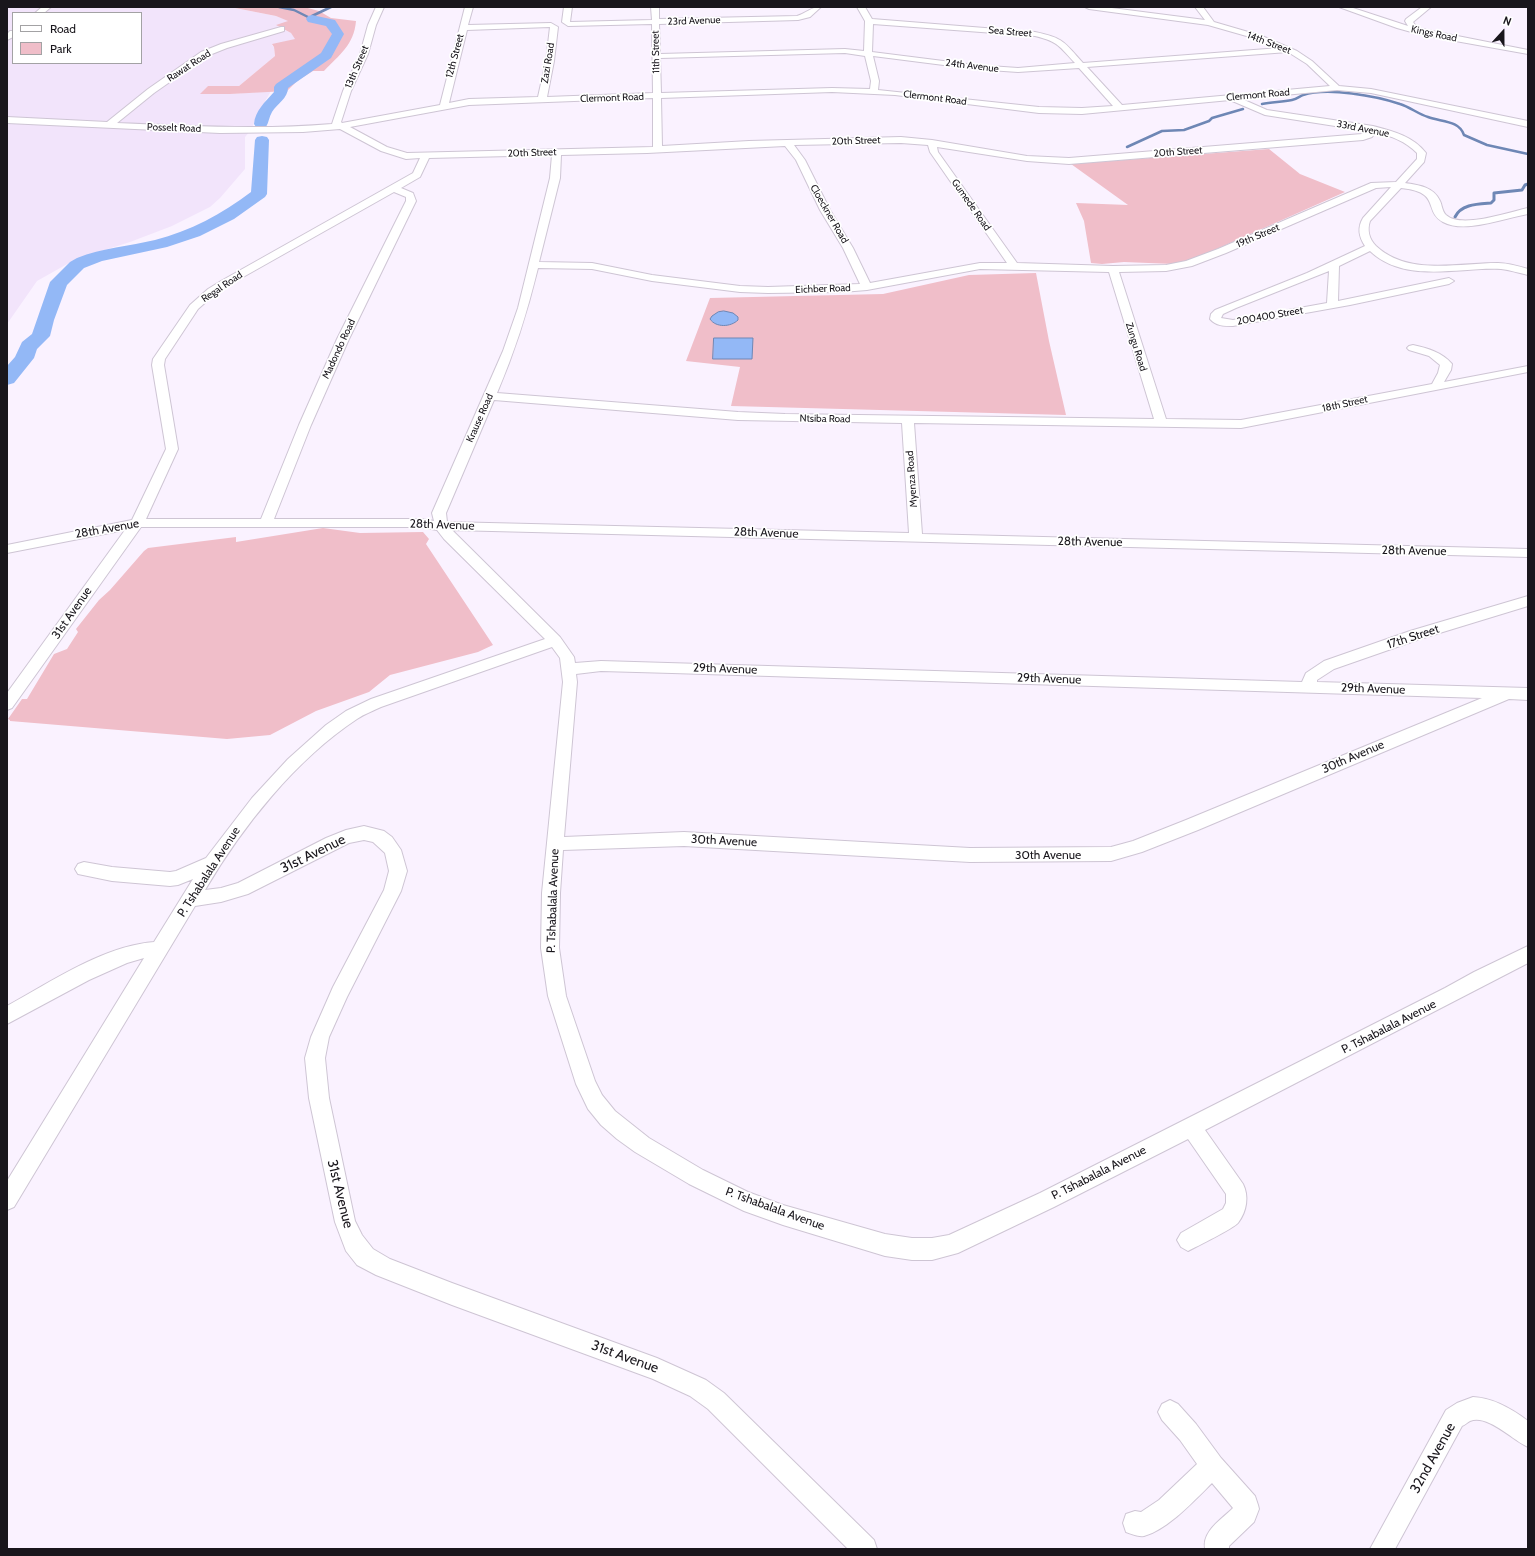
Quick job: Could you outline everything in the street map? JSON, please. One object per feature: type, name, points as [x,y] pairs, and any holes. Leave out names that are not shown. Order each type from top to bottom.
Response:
[{"type":"street","name":"13th Street","points":[[340,126],[336,123],[339,114],[347,91],[364,54],[372,25],[380,7]]},
{"type":"street","name":"12th Street","points":[[444,106],[469,7]]},
{"type":"street","name":"Zazi Road","points":[[560,7],[560,25]]},
{"type":"street","name":"Zazi Road","points":[[542,100],[550,61],[560,25],[568,7]]},
{"type":"street","name":"11th Street","points":[[655,7],[658,149]]},
{"type":"street","name":"23rd Avenue","points":[[463,28],[798,18],[807,15],[817,7]]},
{"type":"street","points":[[861,7],[870,21],[868,54],[875,81],[874,91]]},
{"type":"street","name":"14th Street","points":[[1089,7],[1107,8],[1178,20],[1208,23],[1252,36],[1288,50],[1314,66],[1337,88]]},
{"type":"street","points":[[1198,7],[1208,23]]},
{"type":"street","name":"Kings Road","points":[[1343,7],[1414,30],[1528,52]]},
{"type":"street","points":[[1414,30],[1409,21],[1427,7]]},
{"type":"street","name":"Sea Street","points":[[870,21],[1044,36],[1060,42],[1120,108]]},
{"type":"street","name":"Rawat Road","points":[[109,125],[152,91],[204,54],[224,46],[281,29]]},
{"type":"street","name":"24th Avenue","points":[[656,56],[837,51],[1010,70],[1288,50]]},
{"type":"street","name":"Clermont Road","points":[[340,126],[395,117],[444,106],[484,101],[542,100],[555,96],[656,96],[826,90],[874,91],[1050,111],[1082,111],[1337,88],[1371,91],[1528,124]]},
{"type":"street","name":"33rd Avenue","points":[[1231,97],[1265,112],[1388,132],[1406,140],[1422,153],[1421,160],[1398,185]]},
{"type":"street","name":"Posselt Road","points":[[7,120],[251,130],[303,129],[340,126]]},
{"type":"street","name":"20th Street","points":[[340,126],[394,153],[406,156],[426,157],[886,140],[932,143],[1046,160],[1069,160],[1363,137],[1369,135],[1372,129]]},
{"type":"street","name":"Cloeckner Road","points":[[787,143],[800,160],[820,201],[848,248],[867,287]]},
{"type":"street","name":"Gumede Road","points":[[932,143],[934,152],[1014,266]]},
{"type":"street","name":"Krause Road","points":[[441,526],[439,513],[442,504],[509,351],[523,308],[555,178],[557,153]]},
{"type":"street","name":"Regal Road","points":[[137,523],[172,449],[158,364],[159,359],[194,307],[207,295],[225,283],[417,175],[426,157]]},
{"type":"street","name":"19th Street","points":[[1113,269],[1166,268],[1188,264],[1288,224],[1369,186],[1379,184],[1398,185]]},
{"type":"street","points":[[1528,211],[1471,223],[1457,223],[1442,217],[1437,210],[1433,197],[1427,192],[1418,188],[1398,185],[1364,224],[1363,228],[1364,237],[1371,248],[1387,259],[1416,267],[1437,269],[1498,266],[1528,272]]},
{"type":"street","name":"Madondo Road","points":[[266,522],[305,425],[343,339],[411,201],[410,195],[394,189]]},
{"type":"street","name":"200400 Street","points":[[1371,248],[1254,296],[1219,312],[1215,316],[1220,322],[1233,323],[1350,302],[1449,281]]},
{"type":"street","points":[[1332,305],[1334,264]]},
{"type":"street","name":"Eichber Road","points":[[533,265],[592,266],[647,278],[740,289],[826,289],[867,287],[970,267],[1014,266],[1113,269]]},
{"type":"street","name":"Zungu Road","points":[[1113,269],[1161,423]]},
{"type":"street","points":[[1413,348],[1433,354],[1446,364],[1447,369],[1437,386]]},
{"type":"street","name":"18th Street","points":[[1161,423],[1252,423],[1528,369]]},
{"type":"street","name":"Ntsiba Road","points":[[490,396],[738,416],[1161,423]]},
{"type":"street","name":"Myenza Road","points":[[908,420],[916,537]]},
{"type":"street","name":"28th Avenue","points":[[7,549],[137,523],[266,522],[420,524],[441,526],[1528,553]]},
{"type":"street","name":"31st Avenue","points":[[7,704],[137,523]]},
{"type":"street","points":[[441,526],[458,545],[555,641]]},
{"type":"street","name":"17th Street","points":[[1308,686],[1311,676],[1329,665],[1415,635],[1528,601]]},
{"type":"street","name":"P. Tshabalala Avenue","points":[[7,1200],[212,863],[229,837],[282,777],[314,745],[353,714],[376,703],[555,641],[567,657],[570,669],[570,682],[551,893],[550,940],[552,970],[557,996],[566,1028],[586,1084],[592,1096],[608,1118],[624,1132],[642,1144],[696,1177],[744,1201],[783,1215],[885,1245],[912,1249],[932,1249],[950,1245],[1040,1203],[1528,954]]},
{"type":"street","name":"29th Avenue","points":[[570,669],[601,666],[1308,686],[1528,694]]},
{"type":"street","name":"30th Avenue","points":[[555,844],[684,839],[970,855],[1110,854],[1136,847],[1192,825],[1509,693]]},
{"type":"street","name":"31st Avenue","points":[[191,899],[221,895],[242,889],[332,843],[356,834],[370,833],[386,842],[393,850],[396,860],[398,871],[397,879],[340,993],[320,1037],[315,1058],[321,1106],[345,1222],[354,1243],[365,1257],[384,1267],[657,1369],[698,1388],[716,1401],[865,1549]]},
{"type":"street","points":[[84,869],[112,874],[170,879],[178,878],[212,863]]},
{"type":"street","points":[[7,1016],[100,966],[144,950],[160,949]]},
{"type":"street","points":[[1188,1240],[1230,1216],[1236,1204],[1236,1191],[1191,1126]]},
{"type":"street","name":"32nd Avenue","points":[[1382,1549],[1454,1418],[1466,1410],[1478,1409],[1492,1412],[1528,1436]]},
{"type":"street","points":[[1170,1412],[1188,1432],[1213,1466],[1246,1505],[1247,1509],[1245,1513],[1216,1542],[1217,1549]]},
{"type":"street","points":[[1135,1523],[1143,1524],[1168,1509],[1213,1466]]},
{"type":"shaded area","points":[[7,7],[230,7],[276,16],[289,21],[277,26],[291,33],[296,39],[272,45],[274,47],[275,56],[239,86],[208,86],[201,94],[230,94],[271,91],[251,130],[245,137],[245,169],[220,198],[210,207],[172,226],[69,263],[37,281],[7,324]]},
{"type":"green space","points":[[230,7],[304,7],[319,11],[331,18],[356,21],[355,29],[345,49],[324,71],[313,71],[297,81],[287,91],[200,94],[208,86],[239,86],[275,56],[274,47],[272,44],[295,39],[291,33],[276,25],[288,21],[276,16]]},
{"type":"green space","points":[[1269,149],[1300,174],[1345,192],[1184,262],[1173,264],[1124,262],[1102,264],[1091,263],[1084,221],[1076,203],[1128,205],[1071,164]]},
{"type":"green space","points":[[1036,273],[1049,341],[1066,415],[731,406],[740,367],[686,361],[710,298],[883,294],[969,275]]},
{"type":"green space","points":[[323,528],[360,533],[423,532],[429,539],[426,544],[493,645],[478,652],[390,675],[369,692],[316,711],[270,735],[227,739],[10,721],[8,719],[22,699],[27,699],[54,654],[67,649],[78,632],[76,629],[99,600],[148,548],[236,537],[236,542]]},
{"type":"water","points":[[724,311],[733,313],[738,317],[738,320],[732,324],[724,326],[716,324],[710,319],[718,312]]},
{"type":"water","points":[[714,338],[753,338],[752,359],[713,359]]},
{"type":"waterway","points":[[279,7],[294,10],[312,19],[312,16],[331,7]]},
{"type":"waterway","points":[[261,124],[265,111],[281,93],[281,87],[326,55],[338,34],[331,23],[312,19]]},
{"type":"waterway","points":[[1262,104],[1292,100],[1303,95],[1325,92],[1338,92],[1378,98],[1400,104],[1424,116],[1454,124],[1462,130],[1464,135],[1487,145],[1528,154]]},
{"type":"waterway","points":[[1127,147],[1162,131],[1184,130],[1209,121],[1212,118],[1243,109]]},
{"type":"waterway","points":[[7,379],[24,358],[29,346],[41,336],[45,320],[53,302],[59,282],[64,279],[78,264],[97,257],[161,243],[194,233],[239,209],[259,194],[262,140]]},
{"type":"waterway","points":[[1455,217],[1461,209],[1466,207],[1475,204],[1491,203],[1494,200],[1494,193],[1522,190],[1525,185],[1528,184]]}]
